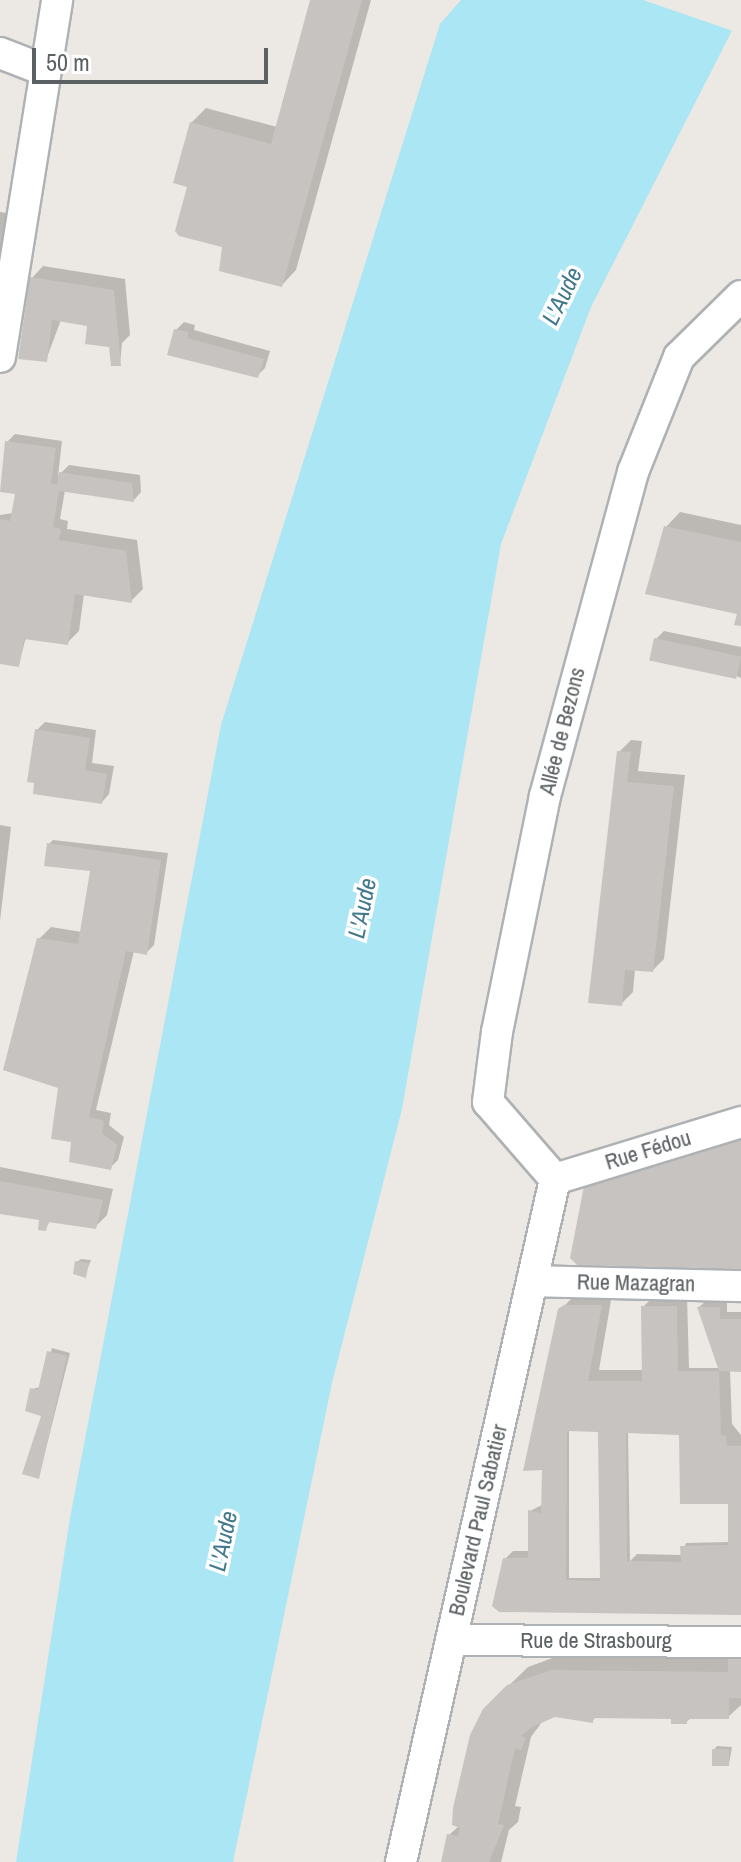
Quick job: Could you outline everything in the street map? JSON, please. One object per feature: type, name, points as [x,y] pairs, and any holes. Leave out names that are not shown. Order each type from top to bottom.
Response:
[{"type":"street","points":[[0,357],[44,103],[44,70],[57,0]]},
{"type":"street","points":[[0,53],[44,70]]},
{"type":"street","name":"Allée de Bezons","points":[[555,1179],[488,1102],[497,1032],[545,796],[639,458],[679,357],[741,296]]},
{"type":"street","name":"Rue Fédou","points":[[555,1179],[741,1122]]},
{"type":"street","name":"Boulevard Paul Sabatier","points":[[401,1862],[555,1179]]},
{"type":"street","name":"Rue Mazagran","points":[[532,1281],[741,1286]]},
{"type":"street","name":"Rue de Strasbourg","points":[[451,1640],[741,1642]]},
{"type":"water","name":"L'Aude","points":[[461,0],[741,0],[741,13],[591,307],[501,544],[402,1109],[332,1383],[233,1862],[16,1862],[70,1518],[221,725],[440,24]]},
{"type":"pier","points":[[643,0],[741,0],[741,21],[736,32]]},
{"type":"building","points":[[310,0],[362,0],[282,287],[219,271],[222,247],[179,236],[175,231],[187,187],[173,183],[190,122],[271,144]]},
{"type":"building","points":[[30,277],[114,290],[121,366],[111,366],[109,347],[85,344],[87,326],[52,320],[47,362],[18,359]]},
{"type":"building","points":[[174,329],[189,332],[187,338],[264,359],[258,378],[167,355]]},
{"type":"building","points":[[5,441],[56,448],[51,483],[57,485],[59,472],[132,483],[134,502],[59,491],[53,527],[61,529],[59,540],[126,551],[132,603],[75,594],[68,645],[24,639],[19,667],[0,664],[0,519],[10,521],[15,494],[0,492]]},
{"type":"building","points":[[664,526],[741,542],[741,626],[734,625],[737,614],[645,594]]},
{"type":"building","points":[[654,638],[741,656],[736,679],[649,660]]},
{"type":"building","points":[[35,729],[90,738],[85,770],[107,774],[102,804],[33,794],[34,783],[27,782]]},
{"type":"building","points":[[617,751],[631,752],[627,782],[674,786],[653,972],[625,970],[622,1006],[588,1003]]},
{"type":"building","points":[[47,843],[161,860],[147,955],[126,951],[89,1117],[104,1121],[102,1133],[117,1145],[111,1170],[69,1162],[71,1142],[51,1139],[58,1088],[3,1070],[37,938],[78,944],[90,871],[44,866]]},
{"type":"building","points":[[741,1134],[741,1269],[577,1265],[570,1258],[584,1186]]},
{"type":"building","points":[[0,1181],[103,1200],[96,1229],[48,1222],[46,1231],[38,1230],[39,1220],[0,1214]]},
{"type":"building","points":[[75,1261],[89,1263],[86,1278],[73,1274]]},
{"type":"building","points":[[564,1305],[602,1305],[588,1381],[642,1381],[641,1306],[677,1306],[678,1371],[719,1371],[721,1435],[726,1436],[727,1446],[741,1446],[741,1615],[499,1612],[492,1606],[503,1558],[528,1558],[528,1510],[541,1513],[542,1470],[523,1471],[558,1309]],"holes":[[[567,1431],[598,1432],[600,1581],[566,1580]],[[626,1433],[679,1435],[680,1504],[728,1504],[728,1545],[680,1546],[681,1562],[627,1561]]]},
{"type":"building","points":[[697,1307],[720,1307],[720,1319],[741,1319],[741,1372],[719,1371]]},
{"type":"building","points":[[47,1351],[67,1356],[39,1479],[22,1474],[41,1416],[25,1411],[30,1388],[38,1390]]},
{"type":"building","points":[[728,1653],[741,1653],[741,1698],[729,1698],[729,1719],[687,1719],[687,1724],[671,1724],[671,1719],[593,1718],[593,1723],[555,1717],[532,1727],[521,1736],[526,1738],[521,1750],[515,1748],[498,1824],[504,1825],[489,1862],[441,1862],[447,1834],[458,1836],[460,1828],[452,1825],[453,1808],[470,1735],[483,1709],[507,1685],[551,1670],[728,1672]]},
{"type":"building","points":[[712,1749],[729,1749],[729,1766],[712,1766]]}]
